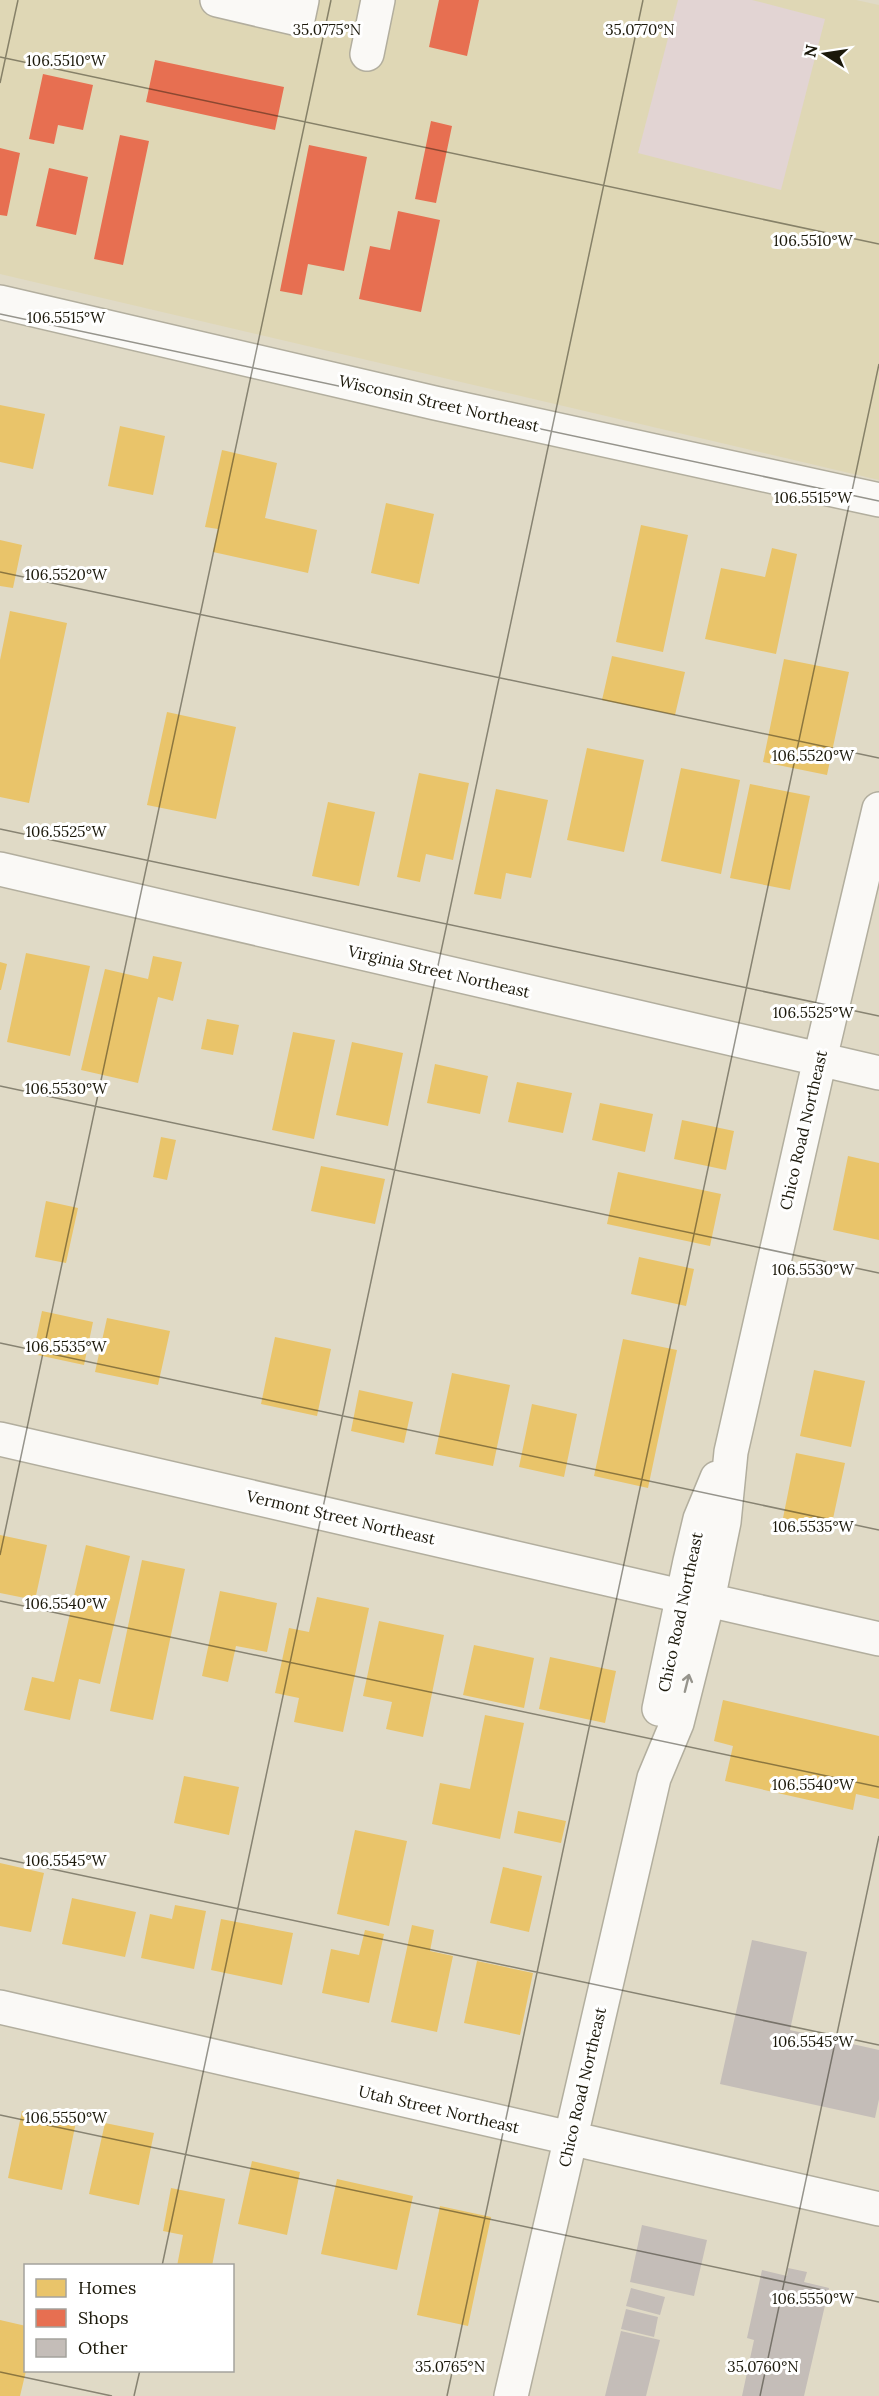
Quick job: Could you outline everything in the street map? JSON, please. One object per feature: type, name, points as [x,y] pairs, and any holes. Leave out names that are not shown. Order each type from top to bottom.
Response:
[{"type":"street","points":[[218,0],[298,19],[302,0]]},
{"type":"street","points":[[367,54],[378,0]]},
{"type":"street","name":"Wisconsin Street Northeast","points":[[0,302],[435,403],[879,500]]},
{"type":"street","name":"Chico Road Northeast","points":[[511,2396],[654,1778],[676,1723],[694,1598],[724,1522],[731,1452],[879,809]]},
{"type":"street","name":"Virginia Street Northeast","points":[[0,869],[879,1073]]},
{"type":"street","name":"Vermont Street Northeast","points":[[0,1438],[879,1639]]},
{"type":"street","name":"Utah Street Northeast","points":[[0,2007],[879,2210]]},
{"type":"shaded area","points":[[0,0],[856,0],[879,5],[879,480],[0,274]]},
{"type":"shaded area","points":[[678,0],[752,0],[825,19],[781,190],[638,153]]},
{"type":"building: Homes","points":[[0,405],[45,414],[33,469],[0,462]]},
{"type":"building: Homes","points":[[120,426],[165,436],[153,495],[108,486]]},
{"type":"building: Homes","points":[[222,450],[277,463],[265,518],[317,530],[308,573],[213,552],[218,529],[205,527]]},
{"type":"building: Homes","points":[[386,503],[434,514],[419,584],[371,573]]},
{"type":"building: Homes","points":[[641,525],[688,535],[663,652],[616,642]]},
{"type":"building: Homes","points":[[0,540],[22,545],[13,588],[0,586]]},
{"type":"building: Homes","points":[[772,548],[797,554],[776,654],[705,639],[721,568],[765,577]]},
{"type":"building: Homes","points":[[10,611],[67,623],[29,803],[0,797],[0,660]]},
{"type":"building: Homes","points":[[612,656],[685,672],[675,715],[602,700]]},
{"type":"building: Homes","points":[[784,659],[849,672],[827,775],[763,762]]},
{"type":"building: Homes","points":[[167,712],[236,727],[216,819],[147,805]]},
{"type":"building: Homes","points":[[587,748],[644,760],[624,852],[567,840]]},
{"type":"building: Homes","points":[[681,768],[740,780],[721,874],[661,861]]},
{"type":"building: Homes","points":[[419,773],[469,783],[453,860],[426,854],[420,882],[397,877]]},
{"type":"building: Homes","points":[[750,784],[810,796],[790,890],[730,878]]},
{"type":"building: Homes","points":[[496,789],[548,800],[531,878],[506,873],[501,899],[474,894]]},
{"type":"building: Homes","points":[[328,802],[375,812],[359,886],[312,876]]},
{"type":"building: Homes","points":[[26,953],[90,966],[70,1056],[7,1042]]},
{"type":"building: Homes","points":[[153,956],[182,962],[173,1001],[158,997],[138,1083],[81,1070],[105,969],[148,979]]},
{"type":"building: Homes","points":[[0,962],[7,964],[1,990],[0,990]]},
{"type":"building: Homes","points":[[207,1019],[239,1025],[233,1055],[201,1049]]},
{"type":"building: Homes","points":[[293,1032],[335,1040],[314,1139],[272,1130]]},
{"type":"building: Homes","points":[[352,1042],[403,1053],[388,1126],[336,1115]]},
{"type":"building: Homes","points":[[435,1064],[488,1076],[480,1114],[427,1103]]},
{"type":"building: Homes","points":[[517,1082],[572,1093],[563,1133],[508,1122]]},
{"type":"building: Homes","points":[[600,1103],[653,1114],[645,1152],[592,1140]]},
{"type":"building: Homes","points":[[682,1120],[734,1131],[726,1170],[674,1159]]},
{"type":"building: Homes","points":[[161,1137],[176,1140],[167,1180],[153,1177]]},
{"type":"building: Homes","points":[[848,1156],[879,1163],[879,1240],[833,1230]]},
{"type":"building: Homes","points":[[321,1166],[385,1179],[375,1224],[311,1211]]},
{"type":"building: Homes","points":[[618,1172],[721,1194],[710,1246],[607,1224]]},
{"type":"building: Homes","points":[[46,1201],[78,1208],[66,1263],[35,1257]]},
{"type":"building: Homes","points":[[639,1257],[694,1269],[686,1306],[631,1294]]},
{"type":"building: Homes","points":[[42,1311],[93,1322],[84,1365],[33,1354]]},
{"type":"building: Homes","points":[[107,1318],[170,1331],[158,1385],[95,1372]]},
{"type":"building: Homes","points":[[275,1337],[331,1349],[317,1416],[261,1404]]},
{"type":"building: Homes","points":[[623,1339],[677,1350],[648,1488],[594,1476]]},
{"type":"building: Homes","points":[[814,1370],[865,1381],[851,1447],[800,1436]]},
{"type":"building: Homes","points":[[452,1373],[510,1385],[493,1466],[435,1454]]},
{"type":"building: Homes","points":[[359,1390],[413,1402],[404,1443],[351,1431]]},
{"type":"building: Homes","points":[[532,1404],[577,1414],[564,1477],[519,1467]]},
{"type":"building: Homes","points":[[796,1453],[845,1463],[831,1528],[783,1518]]},
{"type":"building: Homes","points":[[0,1535],[47,1545],[35,1600],[0,1593]]},
{"type":"building: Homes","points":[[86,1545],[130,1556],[100,1684],[79,1679],[70,1720],[24,1710],[32,1677],[54,1682]]},
{"type":"building: Homes","points":[[142,1560],[185,1569],[153,1720],[110,1711]]},
{"type":"building: Homes","points":[[220,1591],[277,1603],[267,1652],[236,1646],[228,1682],[202,1676]]},
{"type":"building: Homes","points":[[317,1597],[369,1608],[343,1732],[294,1722],[299,1698],[275,1693],[289,1628],[309,1632]]},
{"type":"building: Homes","points":[[379,1621],[444,1635],[423,1737],[386,1729],[392,1702],[363,1696]]},
{"type":"building: Homes","points":[[474,1645],[534,1658],[524,1708],[463,1695]]},
{"type":"building: Homes","points":[[550,1657],[616,1671],[605,1723],[539,1709]]},
{"type":"building: Homes","points":[[723,1700],[879,1736],[879,1799],[856,1794],[853,1810],[725,1781],[733,1746],[714,1741]]},
{"type":"building: Homes","points":[[485,1715],[524,1723],[500,1839],[432,1824],[440,1783],[470,1789]]},
{"type":"building: Homes","points":[[184,1776],[239,1787],[229,1835],[174,1823]]},
{"type":"building: Homes","points":[[518,1811],[566,1821],[561,1843],[514,1833]]},
{"type":"building: Homes","points":[[355,1830],[407,1841],[389,1926],[337,1914]]},
{"type":"building: Homes","points":[[0,1863],[44,1873],[31,1932],[0,1926]]},
{"type":"building: Homes","points":[[503,1867],[542,1876],[529,1932],[490,1923]]},
{"type":"building: Homes","points":[[72,1898],[136,1912],[125,1957],[62,1944]]},
{"type":"building: Homes","points":[[175,1905],[206,1911],[194,1969],[141,1958],[150,1914],[172,1919]]},
{"type":"building: Homes","points":[[221,1919],[293,1933],[282,1985],[211,1970]]},
{"type":"building: Homes","points":[[412,1925],[434,1930],[430,1951],[453,1956],[437,2032],[391,2022]]},
{"type":"building: Homes","points":[[365,1930],[384,1934],[369,2003],[322,1993],[331,1949],[359,1955]]},
{"type":"building: Homes","points":[[477,1961],[533,1973],[520,2035],[464,2023]]},
{"type":"building: Homes","points":[[22,2111],[76,2122],[62,2190],[8,2178]]},
{"type":"building: Homes","points":[[105,2123],[154,2133],[139,2205],[89,2194]]},
{"type":"building: Homes","points":[[252,2161],[300,2172],[287,2235],[238,2224]]},
{"type":"building: Homes","points":[[337,2179],[413,2196],[397,2270],[321,2254]]},
{"type":"building: Homes","points":[[171,2188],[225,2199],[212,2264],[177,2264],[183,2235],[163,2231]]},
{"type":"building: Homes","points":[[440,2206],[491,2217],[468,2326],[417,2315]]},
{"type":"building: Homes","points":[[0,2320],[24,2326],[26,2372],[20,2396],[0,2396]]},
{"type":"building: Shops","points":[[439,0],[479,0],[467,56],[429,47]]},
{"type":"building: Shops","points":[[155,60],[284,87],[275,130],[146,102]]},
{"type":"building: Shops","points":[[43,74],[93,85],[83,130],[58,125],[54,144],[29,139]]},
{"type":"building: Shops","points":[[431,121],[452,126],[436,203],[415,199]]},
{"type":"building: Shops","points":[[120,135],[149,141],[123,265],[94,259]]},
{"type":"building: Shops","points":[[309,145],[367,157],[344,271],[308,264],[302,295],[280,291]]},
{"type":"building: Shops","points":[[0,148],[20,153],[7,216],[0,215]]},
{"type":"building: Shops","points":[[49,168],[88,177],[76,235],[36,226]]},
{"type":"building: Shops","points":[[398,211],[440,220],[421,312],[359,299],[370,246],[390,250]]},
{"type":"building: Other","points":[[752,1940],[807,1952],[790,2030],[879,2050],[879,2099],[875,2118],[720,2084]]},
{"type":"building: Other","points":[[642,2225],[707,2240],[694,2296],[630,2282]]},
{"type":"building: Other","points":[[788,2268],[807,2272],[804,2282],[829,2288],[804,2396],[742,2396],[754,2340],[747,2338],[762,2270],[787,2276]]},
{"type":"building: Other","points":[[631,2288],[665,2297],[660,2315],[626,2306]]},
{"type":"building: Other","points":[[626,2309],[658,2317],[654,2337],[621,2329]]},
{"type":"building: Other","points":[[621,2331],[660,2340],[646,2396],[605,2396]]}]
